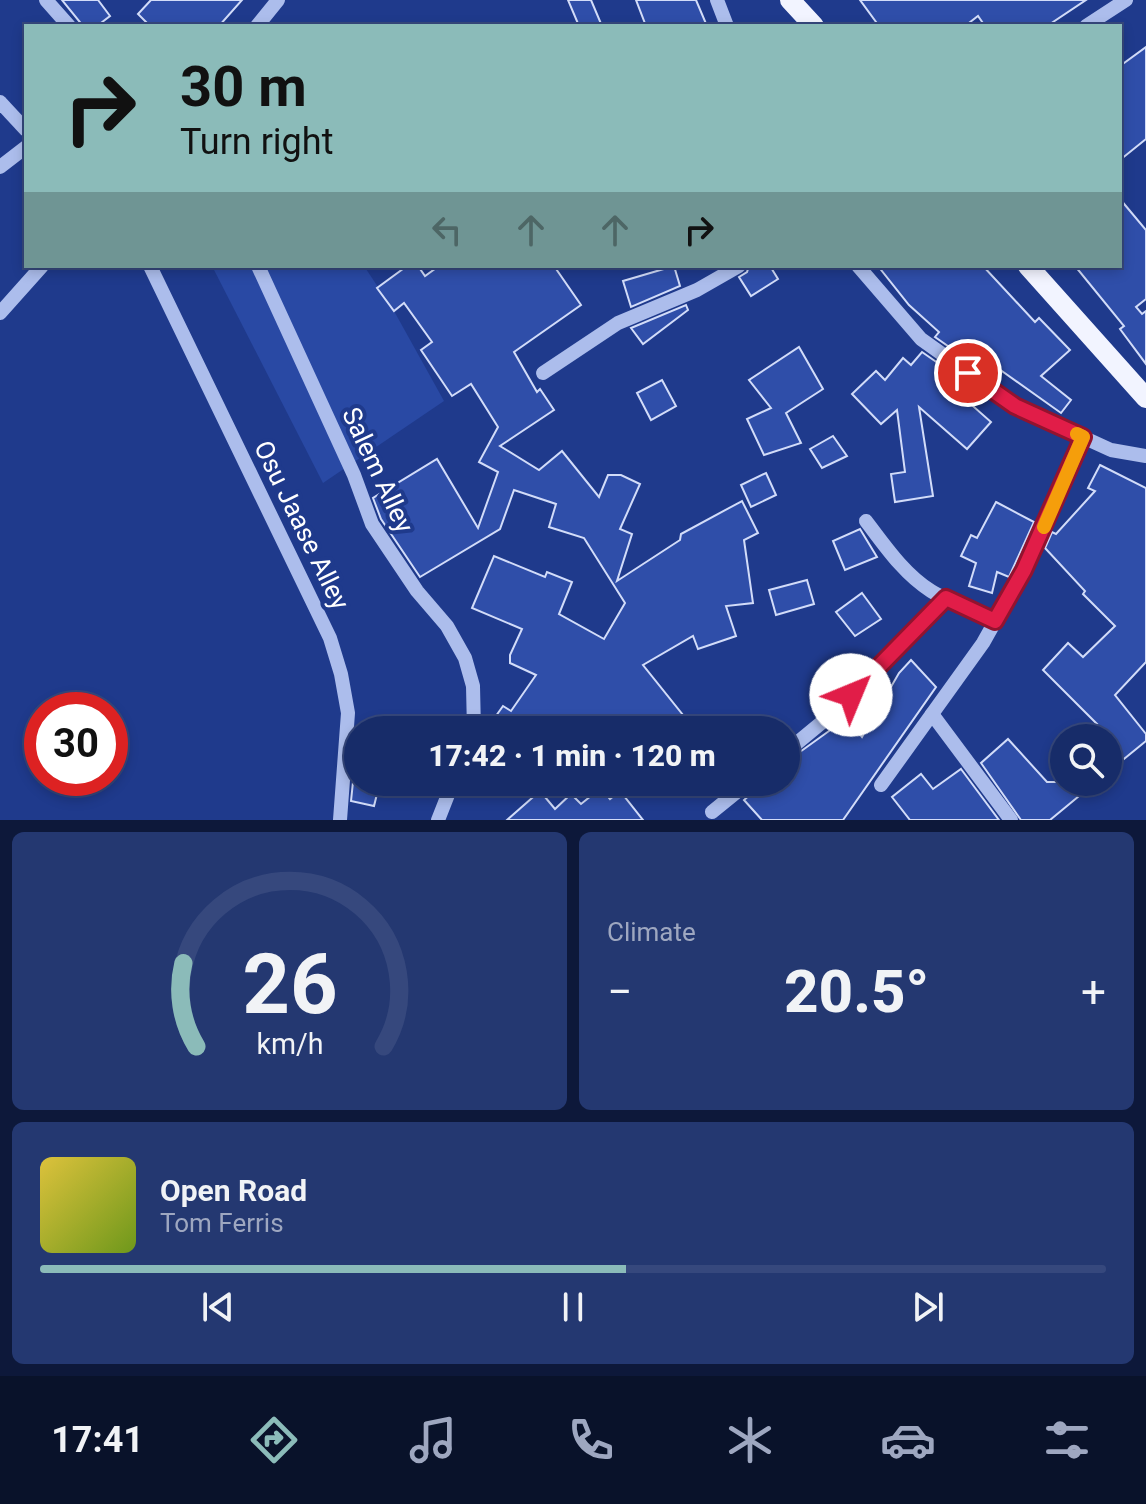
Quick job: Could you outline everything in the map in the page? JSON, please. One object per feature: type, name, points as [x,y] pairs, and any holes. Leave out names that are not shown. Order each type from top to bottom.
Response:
[{"type":"main road","points":[[790,0],[812,24]]},
{"type":"main road","points":[[1030,268],[1146,398]]},
{"type":"street","points":[[46,0],[67,24]]},
{"type":"street","points":[[259,24],[278,0]]},
{"type":"street","points":[[717,0],[726,24]]},
{"type":"street","points":[[1089,24],[1126,0]]},
{"type":"street","points":[[0,102],[24,128]]},
{"type":"street","points":[[0,167],[24,149]]},
{"type":"street","points":[[0,313],[40,268]]},
{"type":"street","name":"Osu Jaase Alley","points":[[151,268],[330,638],[348,713],[340,820]]},
{"type":"street","name":"Salem Alley","points":[[259,268],[354,475],[372,524],[417,591],[447,626],[465,658],[473,686],[474,716]]},
{"type":"street","points":[[543,373],[618,323],[697,290],[736,268]]},
{"type":"street","points":[[860,268],[921,339],[1015,406],[1111,450],[1146,456]]},
{"type":"street","points":[[881,785],[983,643],[1024,570],[1083,437]]},
{"type":"street","points":[[866,521],[915,579],[946,598],[995,621]]},
{"type":"street","points":[[800,740],[832,714],[946,598]]},
{"type":"street","points":[[932,714],[1011,820]]},
{"type":"street","points":[[438,820],[447,796]]},
{"type":"street","points":[[712,812],[732,796]]},
{"type":"shaded area","points":[[213,268],[365,268],[394,311],[444,401],[323,483]]},
{"type":"building","points":[[62,0],[98,0],[110,16],[100,24],[81,24]]},
{"type":"building","points":[[151,0],[242,0],[221,24],[148,24],[138,14]]},
{"type":"building","points":[[568,0],[591,0],[601,24],[578,24]]},
{"type":"building","points":[[636,0],[696,0],[706,24],[645,24]]},
{"type":"building","points":[[860,0],[1086,0],[1050,24],[984,24],[978,16],[968,24],[878,24]]},
{"type":"building","points":[[1146,47],[1146,139],[1122,158],[1122,65]]},
{"type":"building","points":[[1122,201],[1146,230],[1146,299],[1136,307],[1142,314],[1146,311],[1146,364],[1120,329],[1124,326],[1077,268],[1122,268]]},
{"type":"building","points":[[404,268],[419,268],[425,276],[436,268],[555,268],[581,305],[514,352],[537,392],[540,389],[554,410],[500,446],[539,470],[562,451],[599,497],[608,475],[621,475],[640,484],[620,529],[632,534],[617,581],[680,540],[681,534],[742,501],[758,533],[744,540],[753,603],[726,606],[736,636],[698,649],[693,636],[643,665],[684,716],[496,716],[503,706],[511,711],[536,675],[510,663],[510,655],[522,629],[472,608],[494,556],[545,577],[547,572],[572,582],[559,614],[604,639],[625,603],[584,538],[549,527],[556,504],[514,490],[500,529],[420,577],[381,519],[373,498],[437,459],[478,528],[498,472],[479,462],[498,427],[471,384],[452,396],[421,350],[432,342],[404,303],[394,311],[377,288]]},
{"type":"building","points":[[675,268],[680,286],[631,307],[623,281]]},
{"type":"building","points":[[748,268],[771,268],[778,279],[751,296],[739,277]]},
{"type":"building","points":[[880,268],[985,268],[1035,322],[1039,318],[1070,350],[1041,376],[1071,400],[1061,413],[985,359],[978,367],[935,337],[939,332],[909,305]]},
{"type":"building","points":[[686,305],[688,310],[643,344],[631,328]]},
{"type":"building","points":[[799,347],[823,389],[786,413],[801,443],[764,455],[747,419],[771,408],[749,380]]},
{"type":"building","points":[[922,352],[965,382],[957,392],[991,422],[967,449],[919,407],[933,496],[895,502],[891,474],[905,472],[897,410],[881,424],[852,394],[876,371],[885,380],[903,358],[911,365]]},
{"type":"building","points":[[662,380],[676,406],[651,420],[637,393]]},
{"type":"building","points":[[833,436],[847,456],[822,468],[810,449]]},
{"type":"building","points":[[1100,465],[1146,488],[1146,662],[1115,695],[1146,734],[1146,741],[1122,761],[1122,724],[1097,724],[1043,670],[1068,643],[1083,657],[1115,626],[1083,594],[1085,591],[1045,548],[1052,532],[1056,534],[1095,491],[1088,488]]},
{"type":"building","points":[[766,473],[776,495],[751,507],[741,485]]},
{"type":"building","points":[[996,502],[1034,522],[1009,577],[997,572],[992,593],[969,586],[976,563],[961,556],[971,535],[977,538]]},
{"type":"building","points":[[860,529],[877,557],[845,570],[833,541]]},
{"type":"building","points":[[807,580],[814,604],[776,615],[769,590]]},
{"type":"building","points":[[862,593],[881,619],[855,636],[836,612]]},
{"type":"building","points":[[911,660],[936,687],[843,820],[762,820],[744,800],[749,796],[800,796],[800,752],[847,718],[862,737],[899,673]]},
{"type":"building","points":[[1008,739],[1050,782],[1050,796],[1079,796],[1050,820],[1021,820],[981,763]]},
{"type":"building","points":[[961,769],[999,820],[910,820],[892,797],[921,774],[933,789]]},
{"type":"building","points":[[352,796],[376,796],[374,806],[351,801]]},
{"type":"building","points":[[534,796],[544,796],[555,809],[569,796],[581,804],[591,796],[608,796],[610,799],[624,796],[643,820],[507,820]]},
{"type":"slow traffic","points":[[1044,527],[1083,437],[1077,434]]},
{"type":"route","points":[[851,695],[946,598],[995,621],[1024,570],[1083,437],[1015,406],[968,373]]}]
